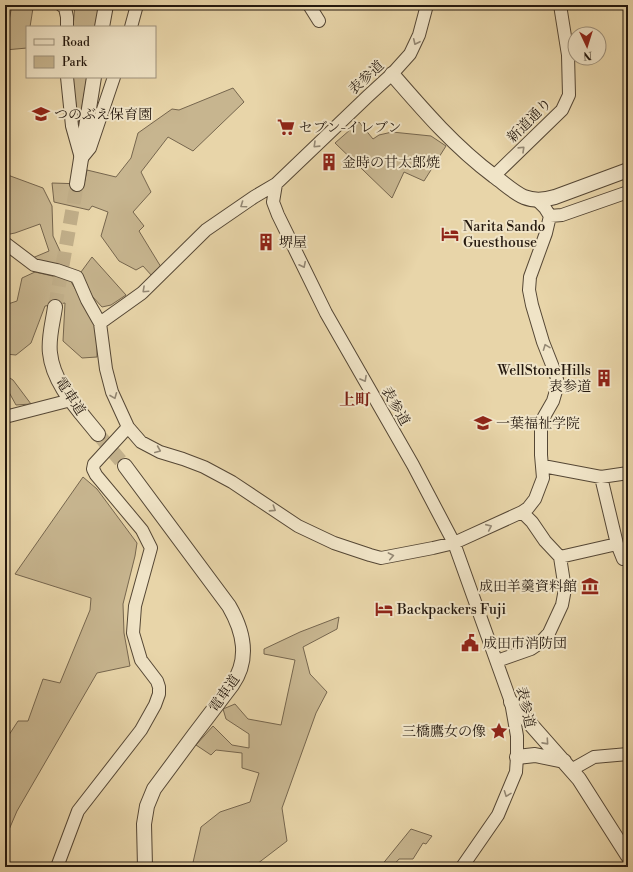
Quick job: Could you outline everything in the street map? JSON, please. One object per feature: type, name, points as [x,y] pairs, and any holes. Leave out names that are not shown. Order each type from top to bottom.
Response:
[{"type":"street","points":[[61,5],[65,8],[67,26]]},
{"type":"street","points":[[102,26],[106,5]]},
{"type":"street","points":[[309,5],[319,21]]},
{"type":"street","name":"表参道","points":[[427,5],[419,35],[410,54],[392,74],[276,184],[273,202],[323,306],[413,465],[454,543],[511,702],[517,736],[518,756],[516,772],[498,815],[462,867]]},
{"type":"street","name":"新道通り","points":[[494,176],[562,110],[569,95],[568,55],[560,5]]},
{"type":"street","points":[[131,26],[141,6]]},
{"type":"street","points":[[392,74],[439,129],[486,171],[525,198],[547,199],[555,197],[628,170]]},
{"type":"street","points":[[67,78],[72,126],[81,159]]},
{"type":"street","points":[[77,184],[94,78]]},
{"type":"street","points":[[81,159],[90,148],[114,78]]},
{"type":"street","points":[[100,323],[142,293],[206,230],[254,197],[276,184]]},
{"type":"street","points":[[550,216],[562,215],[628,192]]},
{"type":"street","points":[[5,243],[34,265],[57,270],[77,277],[87,300],[100,323],[106,369],[112,392],[128,427],[141,442],[160,452],[183,458],[223,476],[298,526],[334,543],[382,558],[454,543],[522,512],[528,508],[540,487],[543,478],[541,422],[554,401],[558,384],[543,342],[529,290],[530,277],[546,233],[550,216],[545,208],[536,199]]},
{"type":"street","name":"電車道","points":[[55,307],[50,336],[50,352],[53,366],[71,400],[98,434]]},
{"type":"street","points":[[5,417],[71,400]]},
{"type":"street","points":[[57,867],[78,811],[141,730],[155,705],[159,694],[157,681],[141,660],[133,633],[135,606],[151,548],[142,530],[96,475],[93,469],[94,464],[128,427]]},
{"type":"street","name":"電車道","points":[[125,466],[238,620],[242,633],[244,658],[238,677],[154,789],[147,806],[144,824],[145,867]]},
{"type":"street","points":[[543,466],[601,477],[628,473]]},
{"type":"street","points":[[601,477],[617,544],[623,559]]},
{"type":"street","points":[[497,661],[531,649],[549,633],[562,605],[565,589],[560,557],[544,541],[532,522],[522,512]]},
{"type":"street","points":[[560,557],[617,544]]},
{"type":"street","points":[[511,702],[579,779],[628,856]]},
{"type":"street","points":[[518,756],[535,755],[567,765],[594,757],[628,754]]},
{"type":"green space","points":[[12,5],[24,5],[33,8],[30,26],[26,26],[26,48],[5,50],[5,32],[8,26]]},
{"type":"green space","points":[[75,5],[99,5],[96,26],[73,26]]},
{"type":"green space","points":[[72,78],[87,78],[79,125]]},
{"type":"green space","points":[[233,88],[244,102],[193,151],[168,137],[141,172],[151,192],[133,212],[144,226],[139,231],[161,267],[152,276],[143,266],[136,270],[119,261],[101,236],[108,212],[92,206],[89,210],[54,202],[52,183],[84,184],[87,170],[116,177],[131,158],[138,133],[172,109],[179,110]]},
{"type":"green space","points":[[359,122],[373,139],[379,135],[392,132],[431,136],[446,146],[424,181],[404,172],[392,198],[335,143]]},
{"type":"green space","points":[[5,174],[43,188],[52,206],[53,236],[60,251],[64,269],[30,259],[49,251],[40,224],[5,235]]},
{"type":"green space","points":[[92,257],[126,295],[111,305],[102,307],[92,296],[81,272]]},
{"type":"green space","points":[[35,272],[70,280],[97,325],[97,357],[82,358],[63,341],[65,303],[45,306],[31,343],[16,355],[5,354],[5,305],[17,301],[22,278]]},
{"type":"green space","points":[[5,375],[13,380],[31,404],[16,405],[5,385]]},
{"type":"green space","points":[[83,477],[97,489],[137,543],[123,604],[124,633],[130,666],[97,673],[17,811],[5,839],[5,741],[18,721],[28,721],[43,679],[60,683],[90,610],[91,598],[15,574]]},
{"type":"green space","points":[[339,617],[337,629],[303,647],[310,674],[327,692],[316,713],[282,808],[287,841],[253,867],[192,867],[201,827],[220,812],[250,802],[259,773],[242,768],[242,753],[216,750],[211,755],[196,745],[213,726],[232,745],[249,748],[249,734],[226,719],[223,709],[235,704],[248,719],[281,725],[295,660],[264,654],[264,649],[300,632]]},
{"type":"green space","points":[[411,829],[432,836],[426,844],[423,843],[413,859],[399,859],[392,867],[377,867],[381,866]]},
{"type":"tunnel","points":[[55,307],[77,184]]},
{"type":"tunnel","points":[[98,434],[125,466]]},
{"type":"place","name":"つのぶえ保育園","points":[[41,114]]},
{"type":"place","name":"セブン-イレブン","points":[[286,127]]},
{"type":"place","name":"金時の甘太郎焼","points":[[329,162]]},
{"type":"place","name":"Narita Sando Guesthouse","points":[[450,234]]},
{"type":"place","name":"堺屋","points":[[266,242]]},
{"type":"place","name":"WellStoneHills 表参道","points":[[604,378]]},
{"type":"place","name":"一葉福祉学院","points":[[483,423]]},
{"type":"place","name":"成田羊羹資料館","points":[[590,586]]},
{"type":"place","name":"Backpackers Fuji","points":[[384,609]]},
{"type":"place","name":"成田市消防団","points":[[470,643]]},
{"type":"place","name":"三橋鷹女の像","points":[[499,731]]},
{"type":"district","name":"上町","points":[[355,399]]}]
